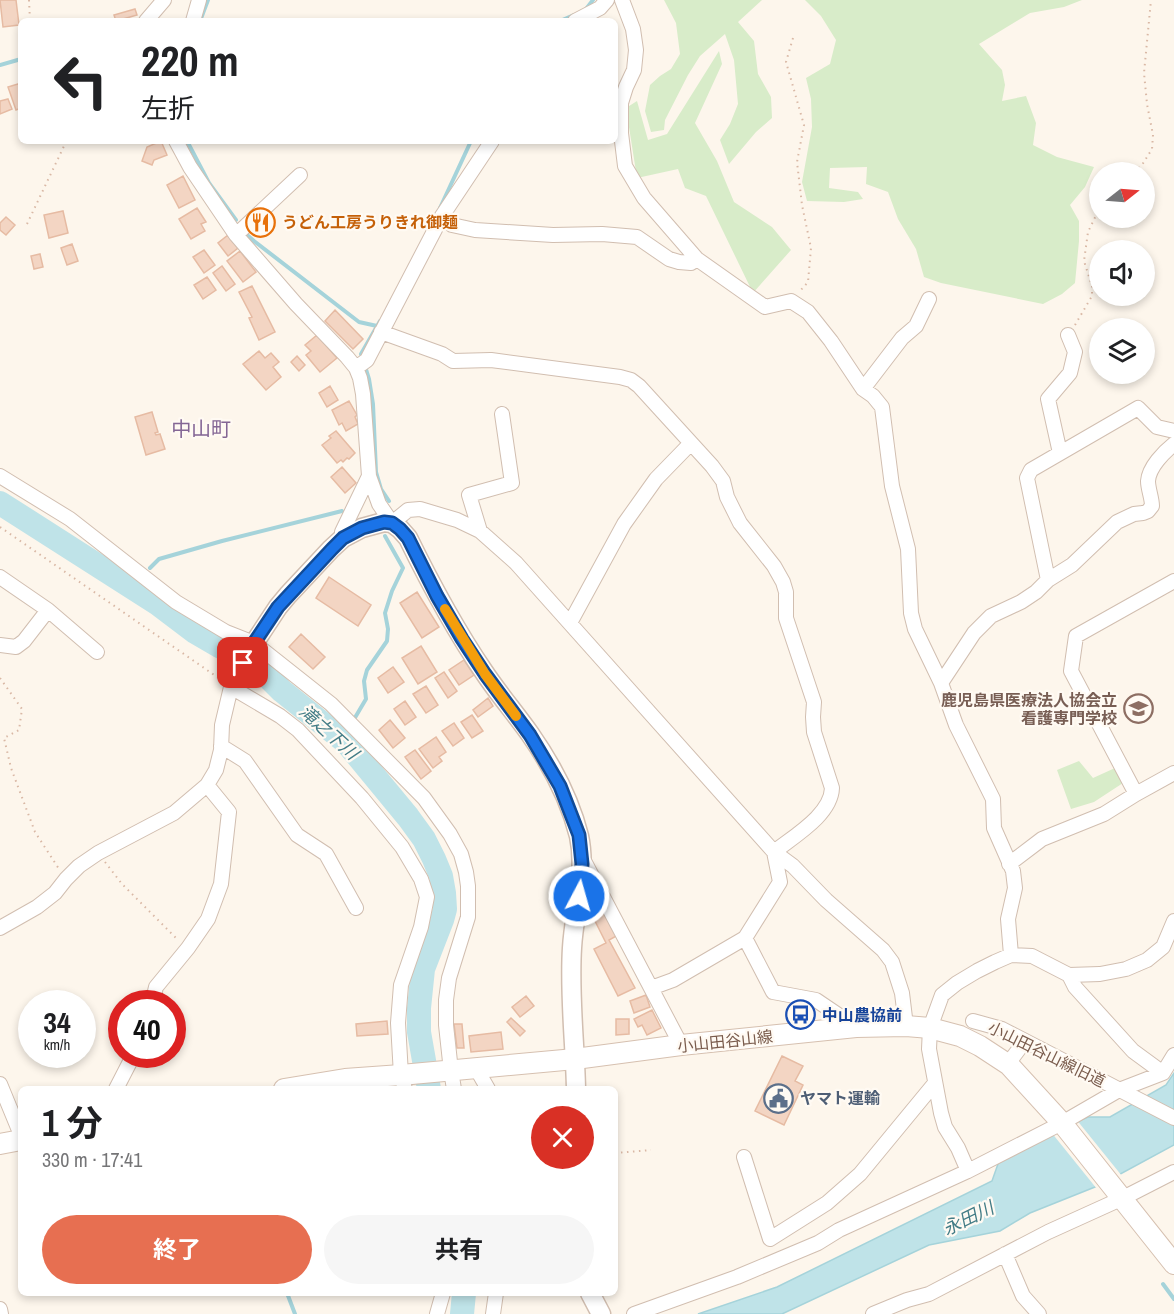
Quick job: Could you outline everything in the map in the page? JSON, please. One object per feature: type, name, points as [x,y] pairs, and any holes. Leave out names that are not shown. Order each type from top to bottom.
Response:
[{"type":"main road","name":"小山田谷山線","points":[[304,1086],[345,1080],[450,1077],[476,1068],[856,1027],[930,1028],[960,1036],[1009,1065],[1062,1123],[1174,1264]]},
{"type":"main road","points":[[0,1144],[18,1141]]},
{"type":"street","points":[[149,18],[164,0]]},
{"type":"street","points":[[194,18],[199,0]]},
{"type":"street","points":[[581,18],[600,8],[607,0]]},
{"type":"street","points":[[622,0],[633,30],[636,51],[634,69],[621,103],[621,133],[625,166],[644,198],[697,260],[765,307],[790,301],[808,312],[831,341],[863,389],[882,407],[892,486],[908,549],[910,613],[915,629],[941,683],[956,725],[993,799],[994,828],[1013,871],[1015,888],[1008,919],[1011,955]]},
{"type":"street","points":[[178,144],[190,167],[236,235],[296,304],[347,357],[361,364]]},
{"type":"street","points":[[490,144],[442,216],[381,332],[361,364],[360,378],[369,476],[379,504],[392,523],[408,538],[462,639],[548,763],[560,786],[579,835],[582,857],[572,947],[576,1086]]},
{"type":"street","points":[[236,235],[300,175]]},
{"type":"street","points":[[442,216],[452,225],[475,230],[637,237],[669,259],[691,263],[697,260]]},
{"type":"street","points":[[863,389],[902,338],[915,326],[929,299]]},
{"type":"street","points":[[381,332],[442,354],[453,361],[491,360],[620,376],[631,380],[691,442],[723,481],[740,523],[774,566],[783,582],[786,592],[786,618],[814,702],[814,732],[832,788],[832,797],[817,818],[774,852]]},
{"type":"street","points":[[1060,453],[1048,399],[1070,373],[1075,352],[1068,334]]},
{"type":"street","points":[[1048,580],[1028,478],[1031,470],[1138,408],[1157,427],[1174,431]]},
{"type":"street","points":[[480,531],[469,495],[512,483],[502,414]]},
{"type":"street","points":[[570,623],[624,525],[656,479],[691,442]]},
{"type":"street","points":[[941,683],[974,633],[991,616],[1036,592],[1048,580],[1072,564],[1117,522],[1125,517],[1148,511],[1152,506],[1148,480],[1155,463],[1174,444]]},
{"type":"street","points":[[0,476],[70,519],[176,602],[226,632],[253,645],[305,682],[331,704],[424,798],[450,834],[461,854],[468,886],[468,917],[449,978],[446,1000],[450,1077]]},
{"type":"street","points":[[343,538],[342,532],[369,476]]},
{"type":"street","points":[[0,928],[38,907],[55,893],[79,866],[98,853],[174,813],[207,785],[216,770],[222,725],[233,683],[253,645],[283,601],[343,538],[373,524],[392,523],[408,510],[420,509],[457,520],[480,531],[516,563],[774,852],[793,866],[826,900],[883,950],[892,962],[900,984],[906,1026]]},
{"type":"street","points":[[0,577],[48,610],[97,652]]},
{"type":"street","points":[[1136,794],[1071,671],[1076,636],[1174,581]]},
{"type":"street","points":[[0,645],[16,647],[24,641],[48,610]]},
{"type":"street","points":[[233,683],[298,730],[362,798],[402,847],[421,879],[427,897],[421,927],[400,985],[398,1023],[404,1080]]},
{"type":"street","points":[[221,746],[244,761],[297,835],[326,854],[356,908]]},
{"type":"street","points":[[1009,864],[1042,839],[1104,814],[1174,773]]},
{"type":"street","points":[[155,990],[208,919],[221,884],[229,812],[207,785]]},
{"type":"street","points":[[651,988],[673,980],[745,938],[780,882],[774,852]]},
{"type":"street","points":[[582,857],[681,1045]]},
{"type":"street","points":[[968,1171],[945,1127],[929,1048],[930,1028],[942,995],[977,971],[1011,955],[1032,956],[1069,975],[1100,974],[1126,969],[1147,960],[1163,947],[1174,921]]},
{"type":"street","points":[[745,938],[773,992],[816,1000],[856,1027]]},
{"type":"street","points":[[1069,975],[1075,987],[1133,1051],[1163,1073]]},
{"type":"street","name":"小山田谷山線旧道","points":[[973,1021],[1002,1029],[1174,1118]]},
{"type":"street","points":[[1009,1065],[1026,1041]]},
{"type":"street","points":[[634,1314],[737,1277],[818,1243],[838,1230],[968,1171],[1062,1123],[1119,1090],[1163,1073],[1174,1055]]},
{"type":"street","points":[[118,1086],[127,1068]]},
{"type":"street","points":[[476,1068],[486,1086]]},
{"type":"street","points":[[744,1157],[770,1239],[827,1203],[860,1174],[935,1083]]},
{"type":"street","points":[[0,1084],[18,1128]]},
{"type":"street","points":[[873,1314],[929,1294],[1048,1232],[1174,1172]]},
{"type":"street","points":[[1005,1254],[1023,1296],[1039,1314]]},
{"type":"street","points":[[437,1314],[441,1296]]},
{"type":"street","points":[[493,1314],[496,1296]]},
{"type":"street","points":[[592,1296],[601,1314]]},
{"type":"street","points":[[0,1309],[1,1314]]},
{"type":"path","points":[[29,0],[30,18]]},
{"type":"path","points":[[1144,162],[1152,149],[1154,135],[1147,104],[1144,73],[1151,0]]},
{"type":"path","points":[[790,301],[808,282],[811,248],[802,205],[797,162],[804,125],[786,62],[793,38]]},
{"type":"path","points":[[27,224],[65,144]]},
{"type":"path","points":[[1068,334],[1092,296],[1092,286],[1084,261],[1090,228]]},
{"type":"path","points":[[0,527],[233,683]]},
{"type":"path","points":[[0,678],[22,709],[19,730],[4,738],[11,768],[35,832],[66,879]]},
{"type":"path","points":[[98,853],[122,884],[188,948]]},
{"type":"path","points":[[618,1153],[651,1150]]},
{"type":"green space","points":[[664,0],[762,0],[738,22],[754,41],[758,74],[771,97],[772,118],[756,132],[729,164],[720,140],[738,104],[734,60],[725,34],[700,56],[665,120],[664,130],[651,132],[645,111],[650,85],[671,69],[680,54],[676,23]]},
{"type":"green space","points":[[805,0],[1082,0],[1064,7],[1030,13],[979,44],[1002,70],[1005,85],[1002,101],[1026,96],[1036,123],[1033,145],[1057,157],[1089,166],[1089,178],[1085,187],[1070,205],[1079,221],[1075,283],[1062,294],[1043,304],[941,283],[924,277],[916,249],[898,219],[888,192],[866,184],[867,167],[830,168],[829,188],[858,192],[863,199],[844,202],[807,201],[802,182],[812,127],[811,99],[806,78],[830,64],[836,40],[821,16]]},
{"type":"green space","points":[[719,51],[722,64],[695,123],[717,161],[734,202],[772,227],[791,250],[753,293],[706,196],[685,188],[678,169],[637,178],[626,108],[637,101],[648,140],[667,134]]},
{"type":"green space","points":[[1079,761],[1093,778],[1115,768],[1123,783],[1094,802],[1071,809],[1057,770]]},
{"type":"water","name":"永田川","points":[[1174,1073],[1174,1145],[1100,1185],[1030,1213],[1000,1231],[929,1245],[782,1314],[698,1314],[777,1287],[992,1181],[999,1161],[1055,1131],[1088,1117],[1110,1117],[1166,1085]]},
{"type":"pier","points":[[1076,1119],[1122,1176],[1097,1189],[1051,1132]]},
{"type":"building","points":[[0,0],[16,0],[18,25],[3,27]]},
{"type":"building","points":[[135,9],[137,15],[115,18],[114,15]]},
{"type":"building","points":[[18,84],[18,109],[16,110],[8,87]]},
{"type":"building","points":[[8,99],[12,109],[0,114],[0,101]]},
{"type":"building","points":[[162,144],[167,155],[154,160],[152,165],[142,161],[147,147]]},
{"type":"building","points":[[183,176],[195,200],[179,208],[167,185]]},
{"type":"building","points":[[197,208],[206,222],[201,224],[205,231],[191,239],[179,219]]},
{"type":"building","points":[[63,211],[68,233],[49,238],[44,215]]},
{"type":"building","points":[[6,217],[15,225],[6,235],[0,230],[0,223]]},
{"type":"building","points":[[228,235],[238,248],[228,256],[218,243]]},
{"type":"building","points":[[72,244],[78,261],[67,265],[61,248]]},
{"type":"building","points":[[204,250],[215,265],[204,273],[193,257]]},
{"type":"building","points":[[240,251],[256,272],[243,282],[227,261]]},
{"type":"building","points":[[40,254],[43,267],[34,269],[31,256]]},
{"type":"building","points":[[222,266],[235,284],[226,291],[213,273]]},
{"type":"building","points":[[207,277],[216,290],[203,299],[194,285]]},
{"type":"building","points":[[252,286],[275,332],[259,340],[249,318],[252,317],[239,292]]},
{"type":"building","points":[[335,310],[363,339],[353,349],[325,321]]},
{"type":"building","points":[[317,335],[337,358],[320,372],[306,355],[311,351],[305,345]]},
{"type":"building","points":[[259,351],[265,358],[271,353],[279,362],[273,367],[281,377],[266,390],[243,364]]},
{"type":"building","points":[[297,356],[305,365],[299,371],[291,362]]},
{"type":"building","points":[[330,386],[338,400],[327,407],[319,393]]},
{"type":"building","points":[[349,401],[357,415],[355,417],[358,424],[346,431],[342,423],[339,425],[332,410]]},
{"type":"building","points":[[152,412],[158,432],[155,433],[160,434],[165,449],[146,455],[135,417]]},
{"type":"building","points":[[336,431],[355,453],[349,459],[337,463],[322,445]]},
{"type":"building","points":[[342,467],[356,483],[345,493],[331,477]]},
{"type":"building","points":[[329,577],[371,605],[358,626],[316,598]]},
{"type":"building","points":[[417,592],[439,627],[422,638],[400,603]]},
{"type":"building","points":[[301,634],[325,657],[313,669],[289,647]]},
{"type":"building","points":[[421,646],[437,672],[418,684],[402,658]]},
{"type":"building","points":[[464,660],[474,675],[459,685],[449,670]]},
{"type":"building","points":[[393,667],[404,682],[388,693],[378,678]]},
{"type":"building","points":[[444,672],[457,691],[448,698],[435,678]]},
{"type":"building","points":[[426,686],[438,705],[426,713],[413,694]]},
{"type":"building","points":[[488,698],[493,706],[478,717],[473,710]]},
{"type":"building","points":[[405,701],[416,717],[405,725],[394,709]]},
{"type":"building","points":[[472,715],[483,731],[472,738],[461,722]]},
{"type":"building","points":[[390,720],[405,738],[393,748],[379,730]]},
{"type":"building","points":[[454,723],[464,738],[453,746],[442,731]]},
{"type":"building","points":[[436,737],[446,752],[439,757],[442,761],[433,768],[419,749]]},
{"type":"building","points":[[415,750],[431,771],[421,779],[405,757]]},
{"type":"building","points":[[606,907],[620,934],[609,940],[635,988],[618,996],[594,949],[606,943],[592,915]]},
{"type":"building","points":[[646,995],[650,1007],[634,1013],[630,1001]]},
{"type":"building","points":[[526,996],[534,1006],[520,1017],[512,1007]]},
{"type":"building","points":[[652,1010],[661,1028],[647,1035],[642,1025],[638,1027],[634,1019]]},
{"type":"building","points":[[511,1018],[525,1031],[520,1036],[507,1022]]},
{"type":"building","points":[[616,1019],[629,1019],[629,1034],[616,1035]]},
{"type":"building","points":[[387,1021],[388,1034],[357,1036],[356,1024]]},
{"type":"building","points":[[454,1024],[462,1024],[464,1048],[457,1048]]},
{"type":"building","points":[[501,1032],[503,1049],[471,1052],[469,1036]]},
{"type":"building","name":"ヤマト運輸","points":[[782,1056],[803,1066],[795,1081],[803,1085],[784,1125],[755,1111]]},
{"type":"waterway","points":[[201,18],[208,0]]},
{"type":"waterway","points":[[586,9],[593,0]]},
{"type":"waterway","points":[[567,18],[574,15]]},
{"type":"waterway","points":[[0,65],[18,60]]},
{"type":"waterway","points":[[189,144],[209,183],[236,220]]},
{"type":"waterway","points":[[440,208],[470,144]]},
{"type":"waterway","points":[[246,234],[359,322],[377,326]]},
{"type":"waterway","points":[[363,359],[361,354],[380,321]]},
{"type":"waterway","points":[[365,366],[373,404],[376,472],[381,489],[389,501]]},
{"type":"waterway","name":"滝之下川","points":[[0,503],[158,604],[195,632],[254,663],[282,691],[347,743],[408,817],[424,839],[434,859],[441,876],[444,893],[445,909],[423,969],[419,1008],[419,1032],[428,1086]]},
{"type":"waterway","points":[[150,568],[159,559],[342,511]]},
{"type":"waterway","points":[[353,721],[366,699],[364,681],[367,670],[387,641],[388,629],[385,613],[403,568],[385,536]]},
{"type":"waterway","name":"滝之下川","points":[[133,588],[136,585]]},
{"type":"waterway","points":[[341,738],[348,727]]},
{"type":"waterway","points":[[1163,1284],[1174,1299]]},
{"type":"waterway","points":[[288,1296],[295,1314]]},
{"type":"waterway","name":"滝之下川","points":[[462,1314],[464,1296]]},
{"type":"slow traffic","points":[[445,609],[485,674],[516,716]]},
{"type":"place","name":"うどん工房うりきれ御麺","points":[[261,222]]},
{"type":"place","name":"鹿児島県医療法人協会立 看護専門学校","points":[[1138,709]]},
{"type":"place","name":"中山農協前","points":[[801,1015]]},
{"type":"place","name":"ヤマト運輸","points":[[779,1098]]},
{"type":"district","name":"中山町","points":[[201,428]]},
{"type":"route","points":[[243,663],[278,607],[343,538],[373,524],[392,523],[408,538],[462,639],[530,735],[560,786],[579,835],[582,864],[579,896]]}]
